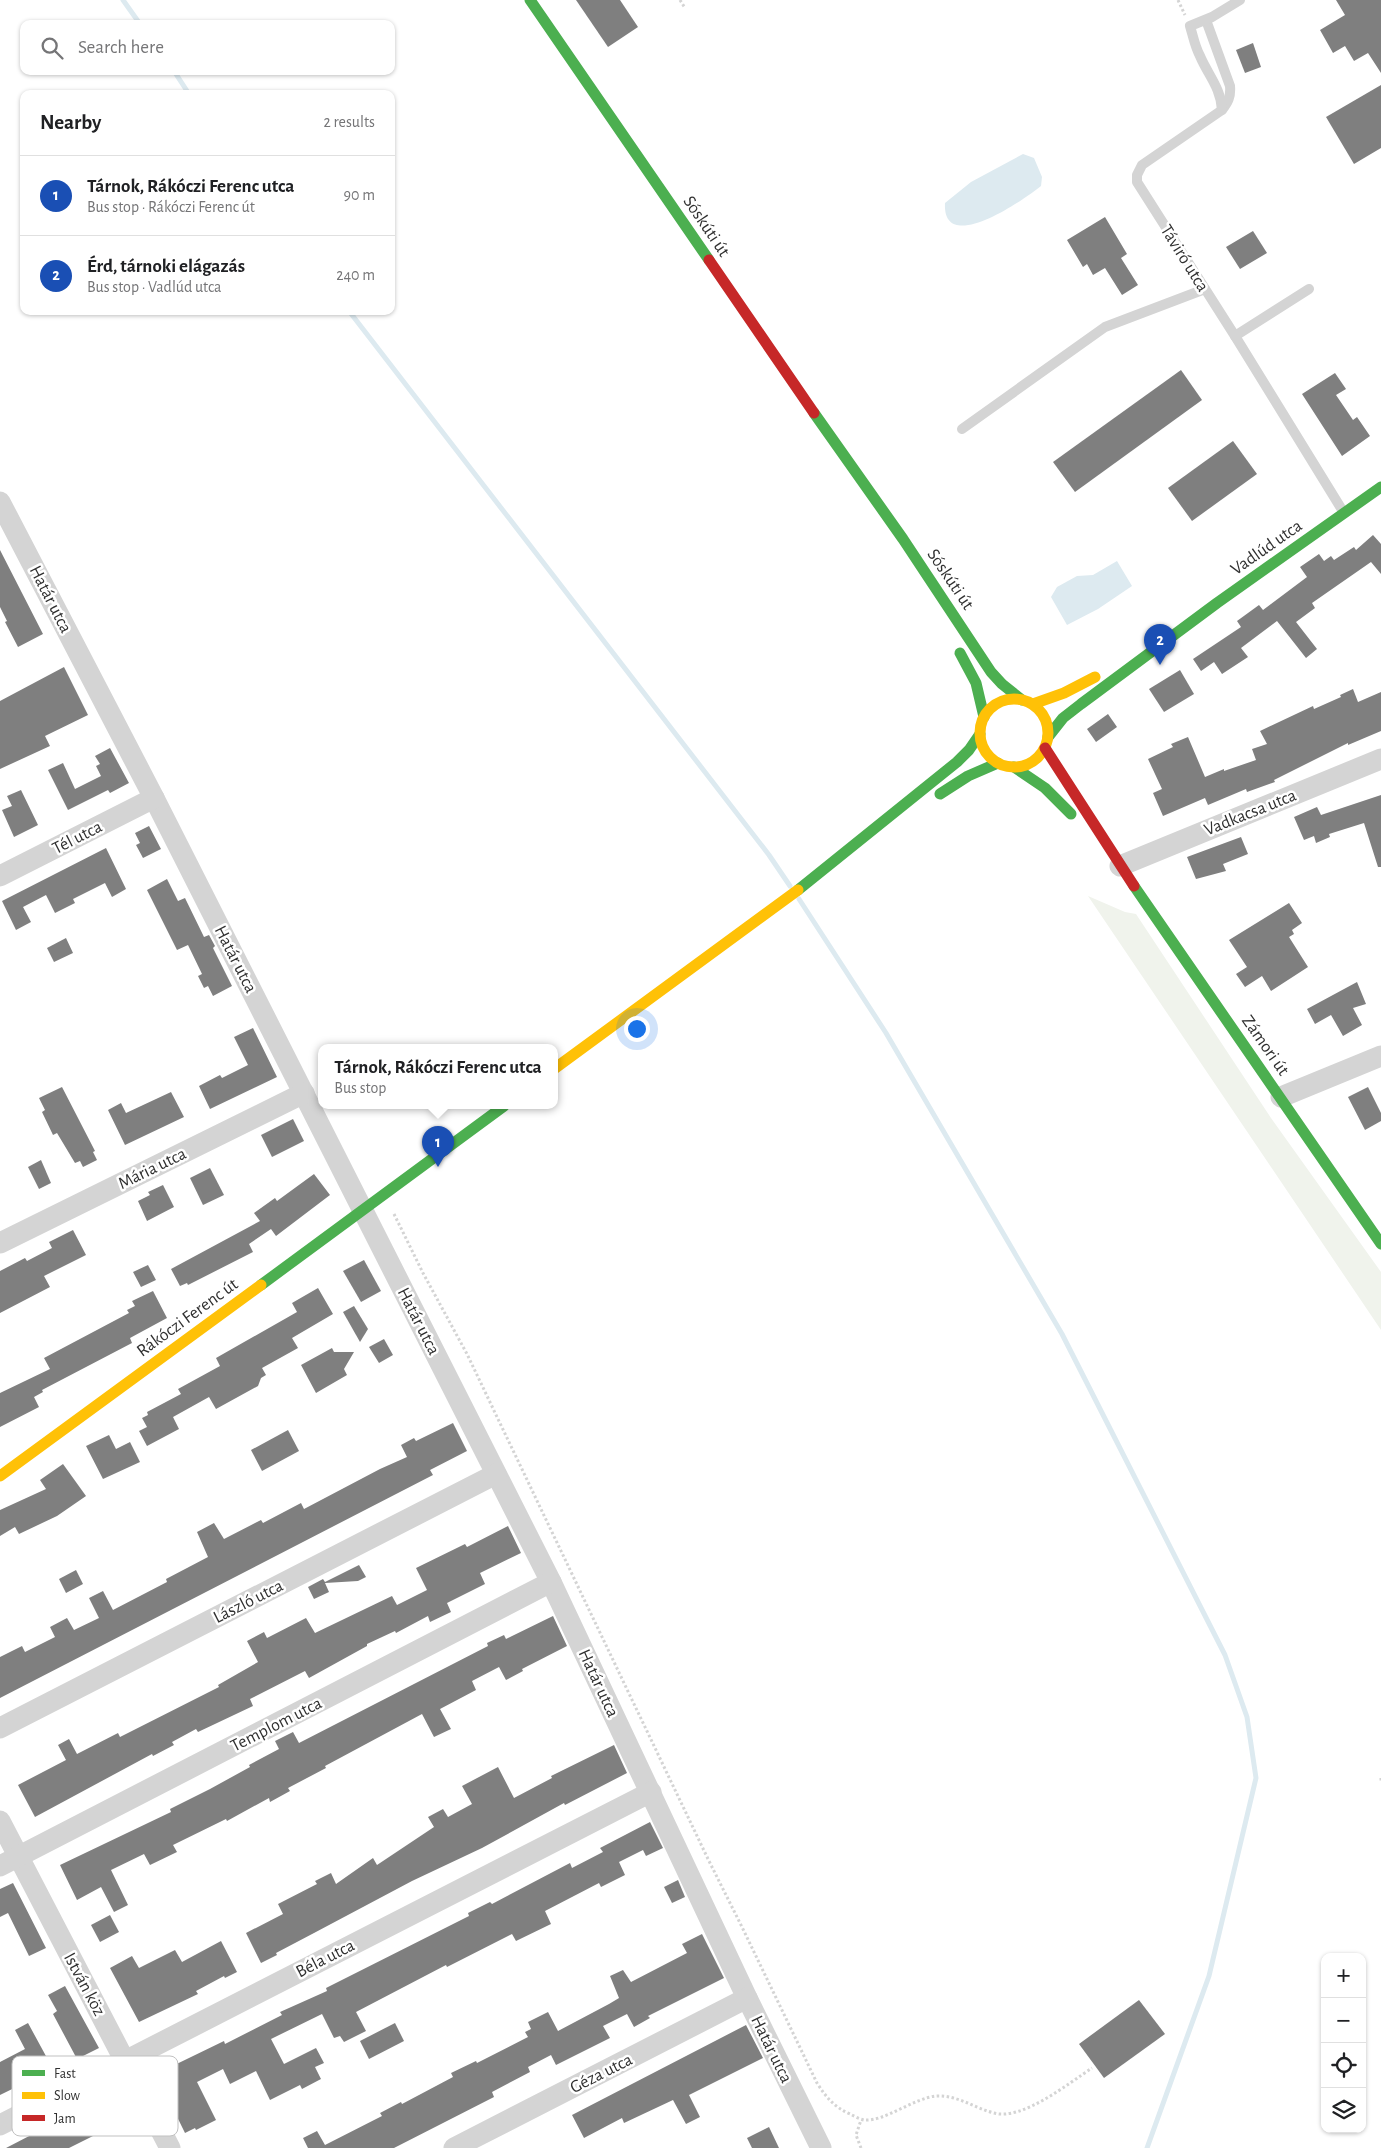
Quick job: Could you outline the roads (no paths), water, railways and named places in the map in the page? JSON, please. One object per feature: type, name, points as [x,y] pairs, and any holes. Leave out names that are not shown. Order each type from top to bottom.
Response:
[{"type":"main road","name":"Sóskúti út","points":[[530,0],[908,546],[992,672],[1002,684],[1022,700]]},
{"type":"main road","name":"Sóskúti út","points":[[855,472],[944,623]]},
{"type":"main road","name":"Vadlúd utca","points":[[1046,742],[1059,721],[1075,708],[1171,636],[1381,487]]},
{"type":"main road","name":"Vadlúd utca","points":[[1033,704],[1064,693],[1171,636]]},
{"type":"main road","points":[[558,1066],[780,904],[861,841],[969,750],[980,734],[984,717],[983,704],[976,681],[953,639]]},
{"type":"main road","points":[[980,734],[985,751],[998,763],[1014,767],[1032,762],[1046,742],[1046,721],[1043,714],[1033,704],[1013,699],[996,704],[984,717]]},
{"type":"main road","name":"Zámori út","points":[[1046,742],[1120,866],[1381,1244]]},
{"type":"main road","points":[[861,841],[968,776],[998,763]]},
{"type":"main road","name":"Zámori út","points":[[1014,767],[1029,774],[1047,789],[1083,830],[1120,866]]},
{"type":"main road","name":"Rákóczi Ferenc út","points":[[0,1476],[500,1109]]},
{"type":"street","name":"Határ utca","points":[[0,502],[154,798],[551,1582],[747,1998],[822,2148]]},
{"type":"street","name":"Vadkacsa utca","points":[[1120,866],[1381,759]]},
{"type":"street","name":"Tél utca","points":[[0,876],[154,798]]},
{"type":"street","points":[[1281,1097],[1381,1056]]},
{"type":"street","name":"Mária utca","points":[[0,1244],[304,1093]]},
{"type":"street","name":"László utca","points":[[0,1728],[496,1474]]},
{"type":"street","name":"Templom utca","points":[[9,1861],[551,1582]]},
{"type":"street","name":"Béla utca","points":[[135,2056],[651,1792]]},
{"type":"street","name":"István köz","points":[[0,1821],[9,1861],[122,2056]]},
{"type":"street","name":"Géza utca","points":[[454,2148],[747,1998]]},
{"type":"street","name":"Béla utca","points":[[0,2125],[12,2119]]},
{"type":"street","name":"István köz","points":[[164,2136],[170,2148]]},
{"type":"lane","points":[[1222,110],[1221,100],[1213,79],[1200,56],[1190,26],[1206,20],[1240,0]]},
{"type":"lane","points":[[1206,20],[1230,86],[1231,95],[1222,110]]},
{"type":"lane","name":"Táviró utca","points":[[1222,110],[1142,165],[1137,175],[1137,182],[1235,336],[1344,514]]},
{"type":"lane","points":[[1235,336],[1309,288]]},
{"type":"lane","points":[[962,429],[1105,327],[1205,289]]},
{"type":"waterway","points":[[123,0],[137,20]]},
{"type":"waterway","points":[[177,75],[186,90]]},
{"type":"waterway","points":[[352,315],[769,855],[790,886]]},
{"type":"waterway","points":[[799,899],[886,1033],[1062,1334],[1225,1655],[1247,1717],[1256,1778],[1209,1976],[1147,2148]]},
{"type":"place","name":"Érd, tárnoki elágazás","points":[[1160,665]]},
{"type":"place","name":"Tárnok, Rákóczi Ferenc utca","points":[[438,1167]]}]
